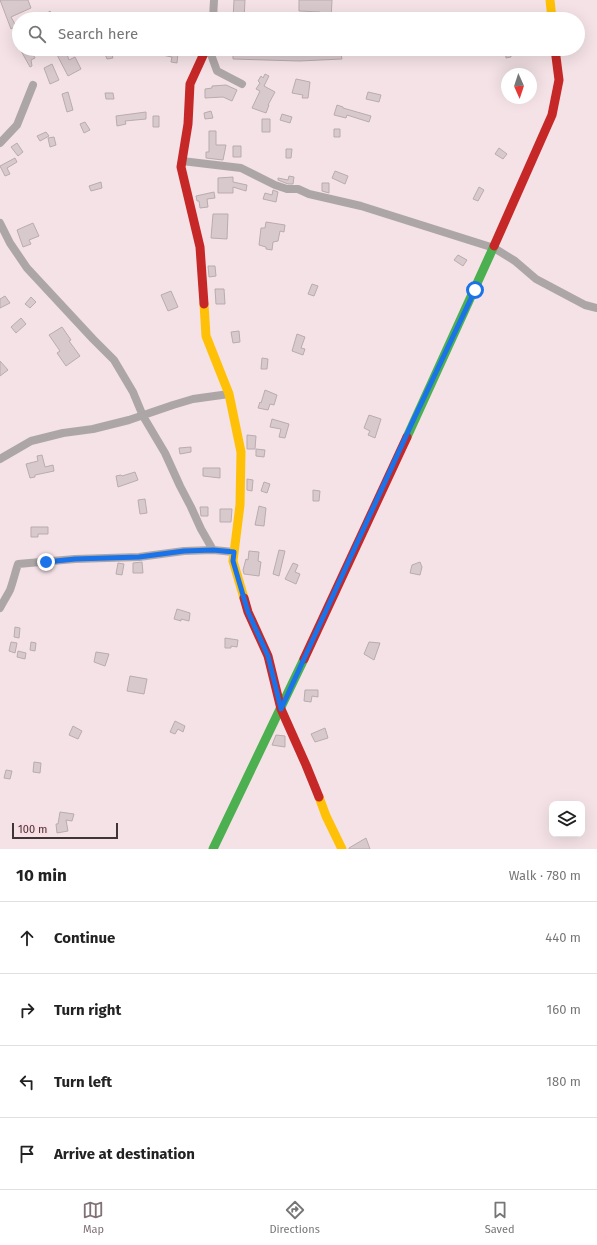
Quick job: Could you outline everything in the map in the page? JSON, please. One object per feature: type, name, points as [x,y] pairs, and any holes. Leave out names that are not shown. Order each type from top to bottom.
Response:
[{"type":"street","points":[[213,12],[214,0]]},
{"type":"street","points":[[550,0],[551,12]]},
{"type":"street","points":[[203,56],[190,84],[188,124],[181,167],[200,247],[206,336],[229,394],[241,452],[240,505],[233,561],[248,612],[268,656],[281,709],[326,816],[342,849]]},
{"type":"street","points":[[212,56],[217,71],[242,84]]},
{"type":"street","points":[[213,849],[281,709],[494,248],[552,115],[559,80],[557,56]]},
{"type":"street","points":[[0,143],[17,125],[33,85]]},
{"type":"street","points":[[182,162],[240,168],[287,189],[298,189],[309,194],[361,206],[494,248],[515,261],[536,279],[586,305],[597,308]]},
{"type":"street","points":[[0,223],[10,243],[27,268],[114,360],[133,392],[143,416],[165,454],[201,529],[213,550]]},
{"type":"street","points":[[0,460],[30,441],[143,416],[173,404],[193,399],[229,394]]},
{"type":"street","points":[[0,608],[3,600],[10,590],[18,564],[75,559],[139,557],[184,551],[213,550],[234,552]]},
{"type":"building","points":[[0,0],[28,0],[31,8],[22,12],[12,12],[11,29]]},
{"type":"building","points":[[234,0],[245,0],[244,12],[233,12]]},
{"type":"building","points":[[299,0],[332,0],[331,12],[299,11]]},
{"type":"building","points":[[24,56],[34,56],[35,58],[31,60],[32,66],[30,67]]},
{"type":"building","points":[[58,56],[68,56],[69,60],[75,57],[81,69],[68,76]]},
{"type":"building","points":[[106,56],[112,56],[113,58],[107,59]]},
{"type":"building","points":[[167,56],[178,56],[177,63],[171,62],[172,57]]},
{"type":"building","points":[[233,56],[341,56],[342,59],[299,61],[233,59]]},
{"type":"building","points":[[52,64],[59,80],[50,84],[44,68]]},
{"type":"building","points":[[265,74],[269,76],[264,86],[275,92],[268,105],[266,113],[252,108],[260,91],[256,89],[260,83],[258,81],[261,76],[263,78]]},
{"type":"building","points":[[296,79],[310,82],[308,98],[302,98],[303,95],[292,93]]},
{"type":"building","points":[[226,85],[237,90],[232,101],[223,97],[205,98],[205,89],[212,88],[212,86]]},
{"type":"building","points":[[68,92],[73,110],[67,112],[62,94]]},
{"type":"building","points":[[368,92],[381,95],[379,102],[366,99]]},
{"type":"building","points":[[105,93],[113,93],[114,99],[106,99]]},
{"type":"building","points":[[337,105],[371,116],[369,122],[347,115],[346,118],[334,115]]},
{"type":"building","points":[[211,111],[213,118],[205,119],[204,113]]},
{"type":"building","points":[[146,112],[146,119],[125,121],[126,124],[117,126],[116,116]]},
{"type":"building","points":[[282,114],[292,117],[290,123],[280,120]]},
{"type":"building","points":[[153,116],[159,116],[159,127],[153,127]]},
{"type":"building","points":[[262,119],[270,119],[270,132],[262,132]]},
{"type":"building","points":[[85,122],[90,130],[84,133],[80,124]]},
{"type":"building","points":[[334,129],[340,129],[340,137],[334,137]]},
{"type":"building","points":[[209,131],[216,131],[216,145],[226,145],[223,160],[206,158],[206,152],[209,152]]},
{"type":"building","points":[[46,132],[49,136],[40,141],[37,136]]},
{"type":"building","points":[[54,137],[56,145],[50,147],[48,138]]},
{"type":"building","points":[[17,143],[23,152],[18,156],[11,147]]},
{"type":"building","points":[[233,146],[241,146],[241,157],[233,157]]},
{"type":"building","points":[[499,148],[507,154],[503,159],[495,154]]},
{"type":"building","points":[[286,149],[292,149],[291,158],[286,158]]},
{"type":"building","points":[[15,158],[17,162],[7,168],[10,174],[5,176],[0,166]]},
{"type":"building","points":[[335,171],[348,176],[345,184],[332,178]]},
{"type":"building","points":[[289,176],[294,177],[293,184],[288,184],[278,180],[278,178],[288,180]]},
{"type":"building","points":[[233,177],[233,182],[247,185],[246,191],[233,187],[233,193],[218,193],[218,178]]},
{"type":"building","points":[[101,182],[102,188],[91,191],[89,186]]},
{"type":"building","points":[[322,183],[329,183],[329,193],[322,191]]},
{"type":"building","points":[[479,187],[484,190],[478,201],[473,199]]},
{"type":"building","points":[[273,190],[278,192],[276,202],[263,199],[265,193],[272,195]]},
{"type":"building","points":[[214,192],[215,198],[207,199],[208,207],[200,208],[199,201],[197,201],[196,196]]},
{"type":"building","points":[[213,214],[228,214],[227,239],[211,238]]},
{"type":"building","points":[[266,222],[285,225],[284,232],[280,231],[278,241],[273,242],[272,250],[266,249],[266,247],[259,245],[261,228],[265,228]]},
{"type":"building","points":[[33,223],[39,236],[29,240],[31,244],[23,247],[17,230]]},
{"type":"building","points":[[458,255],[467,260],[463,266],[454,260]]},
{"type":"building","points":[[208,266],[215,266],[216,276],[209,277]]},
{"type":"building","points":[[312,284],[318,286],[314,296],[308,294]]},
{"type":"building","points":[[215,289],[224,289],[225,304],[216,304]]},
{"type":"building","points":[[171,291],[178,307],[168,311],[161,295]]},
{"type":"building","points":[[5,296],[10,303],[0,308],[0,299]]},
{"type":"building","points":[[31,297],[36,302],[30,308],[25,304]]},
{"type":"building","points":[[21,318],[26,324],[16,333],[11,327]]},
{"type":"building","points":[[62,327],[71,340],[69,341],[80,356],[66,366],[57,353],[60,351],[49,335]]},
{"type":"building","points":[[239,331],[240,342],[233,343],[231,332]]},
{"type":"building","points":[[297,334],[305,337],[301,348],[305,349],[303,355],[292,351]]},
{"type":"building","points":[[262,358],[268,359],[267,369],[261,369]]},
{"type":"building","points":[[0,361],[8,370],[0,376]]},
{"type":"building","points":[[265,390],[277,395],[274,405],[270,404],[268,410],[258,408]]},
{"type":"building","points":[[369,415],[381,419],[375,438],[368,435],[370,431],[364,428]]},
{"type":"building","points":[[272,419],[289,424],[285,438],[279,437],[281,429],[270,427]]},
{"type":"building","points":[[247,435],[256,436],[255,449],[247,449]]},
{"type":"building","points":[[191,447],[191,452],[180,454],[179,448]]},
{"type":"building","points":[[256,449],[265,450],[264,457],[256,456]]},
{"type":"building","points":[[42,455],[45,467],[53,465],[54,471],[35,475],[35,477],[30,478],[26,464],[38,461],[37,456]]},
{"type":"building","points":[[203,468],[220,468],[220,478],[203,476]]},
{"type":"building","points":[[135,472],[138,480],[118,487],[116,476],[122,476]]},
{"type":"building","points":[[247,479],[253,480],[252,491],[247,490]]},
{"type":"building","points":[[264,482],[270,484],[267,493],[261,491]]},
{"type":"building","points":[[313,490],[320,491],[319,501],[313,501]]},
{"type":"building","points":[[145,499],[147,513],[140,514],[138,500]]},
{"type":"building","points":[[259,506],[266,508],[264,526],[255,525]]},
{"type":"building","points":[[200,507],[208,507],[208,516],[201,516]]},
{"type":"building","points":[[220,509],[232,509],[231,522],[220,522]]},
{"type":"building","points":[[31,527],[48,527],[48,534],[38,534],[38,537],[31,537]]},
{"type":"building","points":[[279,550],[285,551],[279,576],[273,574]]},
{"type":"building","points":[[249,551],[259,552],[258,561],[261,562],[259,576],[244,574],[243,570],[246,559],[248,560]]},
{"type":"building","points":[[142,562],[143,573],[133,573],[133,563]]},
{"type":"building","points":[[420,562],[422,567],[420,575],[410,573],[412,565]]},
{"type":"building","points":[[118,563],[124,564],[122,575],[116,574]]},
{"type":"building","points":[[293,563],[298,565],[295,572],[300,574],[296,584],[285,579]]},
{"type":"building","points":[[177,609],[190,613],[189,621],[174,619]]},
{"type":"building","points":[[15,627],[20,628],[19,638],[14,637]]},
{"type":"building","points":[[225,638],[238,640],[237,647],[231,646],[231,648],[225,648]]},
{"type":"building","points":[[11,642],[17,643],[15,653],[9,651]]},
{"type":"building","points":[[31,642],[36,643],[35,651],[30,650]]},
{"type":"building","points":[[369,642],[380,643],[374,660],[364,654]]},
{"type":"building","points":[[18,651],[26,653],[25,659],[17,657]]},
{"type":"building","points":[[96,652],[109,654],[105,666],[94,662]]},
{"type":"building","points":[[130,676],[147,679],[144,694],[127,691]]},
{"type":"building","points":[[305,690],[318,690],[318,697],[312,696],[311,702],[304,701]]},
{"type":"building","points":[[175,721],[185,726],[183,732],[178,729],[175,734],[170,732]]},
{"type":"building","points":[[73,726],[82,731],[78,739],[69,735]]},
{"type":"building","points":[[325,728],[328,738],[315,742],[311,734]]},
{"type":"building","points":[[276,735],[285,736],[285,747],[272,745]]},
{"type":"building","points":[[34,762],[41,763],[40,773],[33,772]]},
{"type":"building","points":[[6,770],[12,771],[10,779],[4,778]]},
{"type":"building","points":[[60,812],[74,814],[72,821],[66,820],[68,831],[57,833],[56,824],[58,824]]},
{"type":"building","points":[[366,838],[370,849],[349,849],[349,848]]},
{"type":"traffic: fast","points":[[407,437],[494,246]]},
{"type":"traffic: fast","points":[[213,849],[304,659]]},
{"type":"traffic: slow","points":[[550,0],[551,12]]},
{"type":"traffic: slow","points":[[204,304],[206,336],[229,394],[241,452],[240,505],[233,561],[244,598]]},
{"type":"traffic: slow","points":[[319,797],[326,816],[342,849]]},
{"type":"traffic: jam","points":[[203,56],[190,84],[188,124],[181,167],[200,247],[204,304]]},
{"type":"traffic: jam","points":[[494,246],[552,115],[559,80],[556,56]]},
{"type":"traffic: jam","points":[[304,659],[407,437]]},
{"type":"traffic: jam","points":[[244,598],[248,612],[268,656],[281,709],[319,797]]},
{"type":"route","points":[[46,562],[75,559],[139,557],[184,551],[213,550],[234,552],[233,561],[248,612],[268,656],[281,709],[412,423],[475,290]]}]
